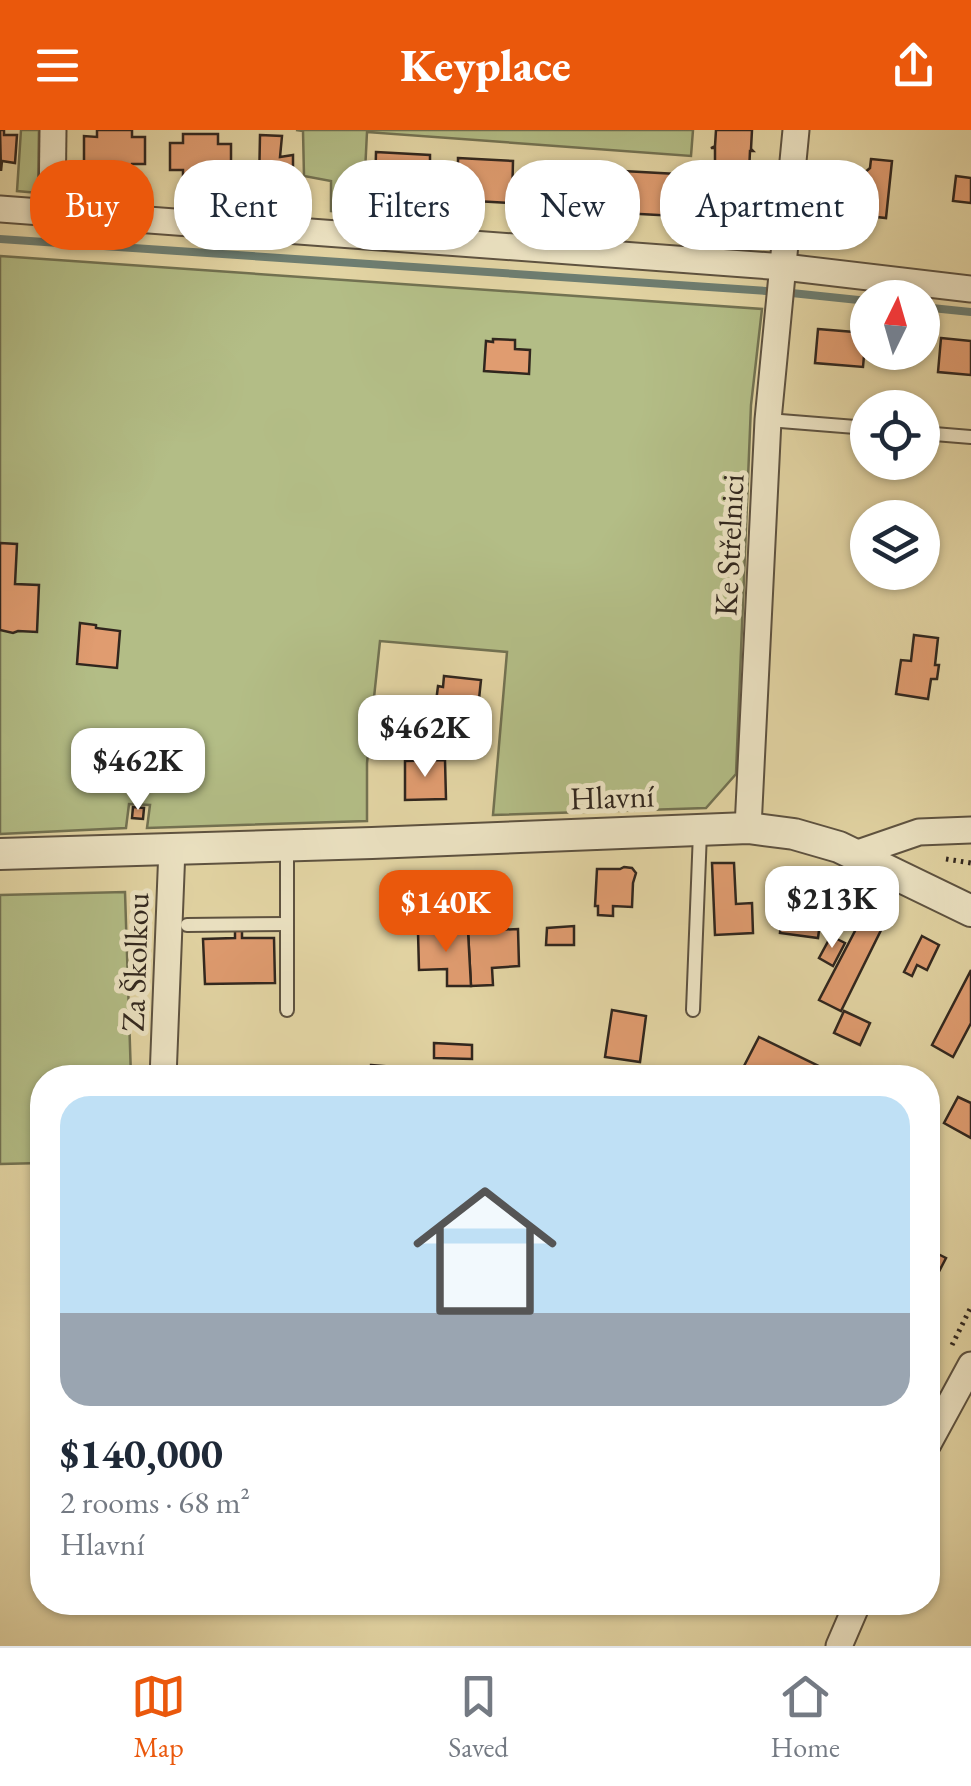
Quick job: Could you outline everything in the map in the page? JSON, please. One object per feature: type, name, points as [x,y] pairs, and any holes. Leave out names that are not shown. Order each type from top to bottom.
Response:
[{"type":"street","points":[[53,130],[53,160]]},
{"type":"street","name":"Ke Střelnici","points":[[748,828],[768,420],[796,130]]},
{"type":"street","points":[[0,209],[30,211]]},
{"type":"street","points":[[154,222],[783,281],[971,289]]},
{"type":"street","name":"Hlavní","points":[[0,854],[748,828],[794,834],[855,854],[971,911]]},
{"type":"street","points":[[855,854],[919,832],[971,830]]},
{"type":"street","name":"Za Školkou","points":[[164,1065],[172,848]]},
{"type":"street","points":[[940,1418],[968,1377]]},
{"type":"street","points":[[840,1646],[853,1615]]},
{"type":"lane","points":[[768,420],[850,427]]},
{"type":"lane","points":[[940,434],[971,437]]},
{"type":"lane","points":[[693,1010],[700,829]]},
{"type":"lane","points":[[287,845],[287,1010]]},
{"type":"lane","points":[[187,925],[287,924]]},
{"type":"green space","points":[[21,130],[39,130],[39,160],[30,160],[30,192],[17,191]]},
{"type":"green space","points":[[296,130],[693,130],[691,156],[367,132],[366,160],[332,160],[332,211],[331,181],[312,177],[312,160],[304,160],[303,131]]},
{"type":"green space","points":[[0,256],[762,309],[751,405],[736,774],[706,808],[493,815],[507,652],[380,641],[367,763],[367,821],[147,828],[150,805],[129,804],[126,828],[0,834]]},
{"type":"green space","points":[[125,892],[131,1065],[30,1065],[30,1163],[0,1164],[0,895]]},
{"type":"building","points":[[0,130],[4,130],[4,135],[17,135],[15,163],[2,161],[1,171]]},
{"type":"building","points":[[97,130],[132,130],[132,137],[145,137],[145,160],[84,160],[84,136],[97,137]]},
{"type":"building","points":[[716,130],[752,130],[750,160],[715,160],[715,148],[711,148],[715,146]]},
{"type":"building","points":[[183,134],[218,134],[218,144],[231,144],[231,160],[174,160],[174,170],[170,170],[170,143],[183,143]]},
{"type":"building","points":[[260,135],[282,136],[280,157],[293,155],[293,160],[260,160]]},
{"type":"building","points":[[376,152],[430,155],[430,160],[376,160]]},
{"type":"building","points":[[458,158],[505,161],[505,203],[485,202],[485,160]]},
{"type":"building","points":[[871,159],[892,161],[886,218],[879,217],[879,160]]},
{"type":"building","points":[[640,172],[660,173],[660,215],[640,214]]},
{"type":"building","points":[[956,176],[971,178],[971,203],[953,201]]},
{"type":"building","points":[[818,329],[850,332],[850,366],[815,363]]},
{"type":"building","points":[[941,338],[971,341],[971,375],[938,372]]},
{"type":"building","points":[[515,340],[515,349],[530,350],[529,374],[484,371],[486,341]]},
{"type":"building","points":[[0,543],[17,544],[15,584],[39,585],[37,632],[0,630]]},
{"type":"building","points":[[80,623],[120,631],[117,668],[77,664]]},
{"type":"building","points":[[914,635],[938,638],[937,679],[931,679],[928,699],[896,694],[901,660],[911,661]]},
{"type":"building","points":[[444,676],[481,680],[477,718],[440,714],[441,702],[436,702]]},
{"type":"building","points":[[445,760],[446,799],[405,800],[405,761]]},
{"type":"building","points":[[133,807],[144,808],[143,819],[132,818]]},
{"type":"building","points":[[712,863],[734,863],[736,904],[752,903],[753,933],[715,935]]},
{"type":"building","points":[[624,867],[636,873],[632,907],[613,906],[613,916],[598,915],[597,869]]},
{"type":"building","points":[[784,893],[823,897],[822,913],[828,914],[826,924],[820,923],[818,938],[780,933]]},
{"type":"building","points":[[867,908],[887,918],[841,1011],[819,1000]]},
{"type":"building","points":[[574,926],[574,945],[546,945],[547,928]]},
{"type":"building","points":[[518,929],[519,966],[492,968],[493,985],[471,986],[468,931]]},
{"type":"building","points":[[235,930],[242,930],[242,938],[274,938],[275,983],[205,984],[203,939],[235,938]]},
{"type":"building","points":[[468,931],[471,986],[447,986],[447,969],[419,970],[418,932]]},
{"type":"building","points":[[831,936],[845,943],[833,966],[819,958]]},
{"type":"building","points":[[922,936],[939,945],[927,970],[917,965],[912,976],[904,972]]},
{"type":"building","points":[[971,970],[971,1023],[953,1057],[932,1045]]},
{"type":"building","points":[[612,1010],[646,1016],[640,1062],[605,1057]]},
{"type":"building","points":[[844,1011],[870,1023],[860,1045],[834,1033]]},
{"type":"building","points":[[759,1037],[816,1065],[745,1065]]},
{"type":"building","points":[[434,1043],[472,1045],[472,1059],[434,1058]]},
{"type":"building","points":[[958,1097],[971,1103],[971,1138],[944,1123]]},
{"type":"waterway","points":[[0,239],[850,299]]},
{"type":"waterway","points":[[940,309],[971,312]]}]
